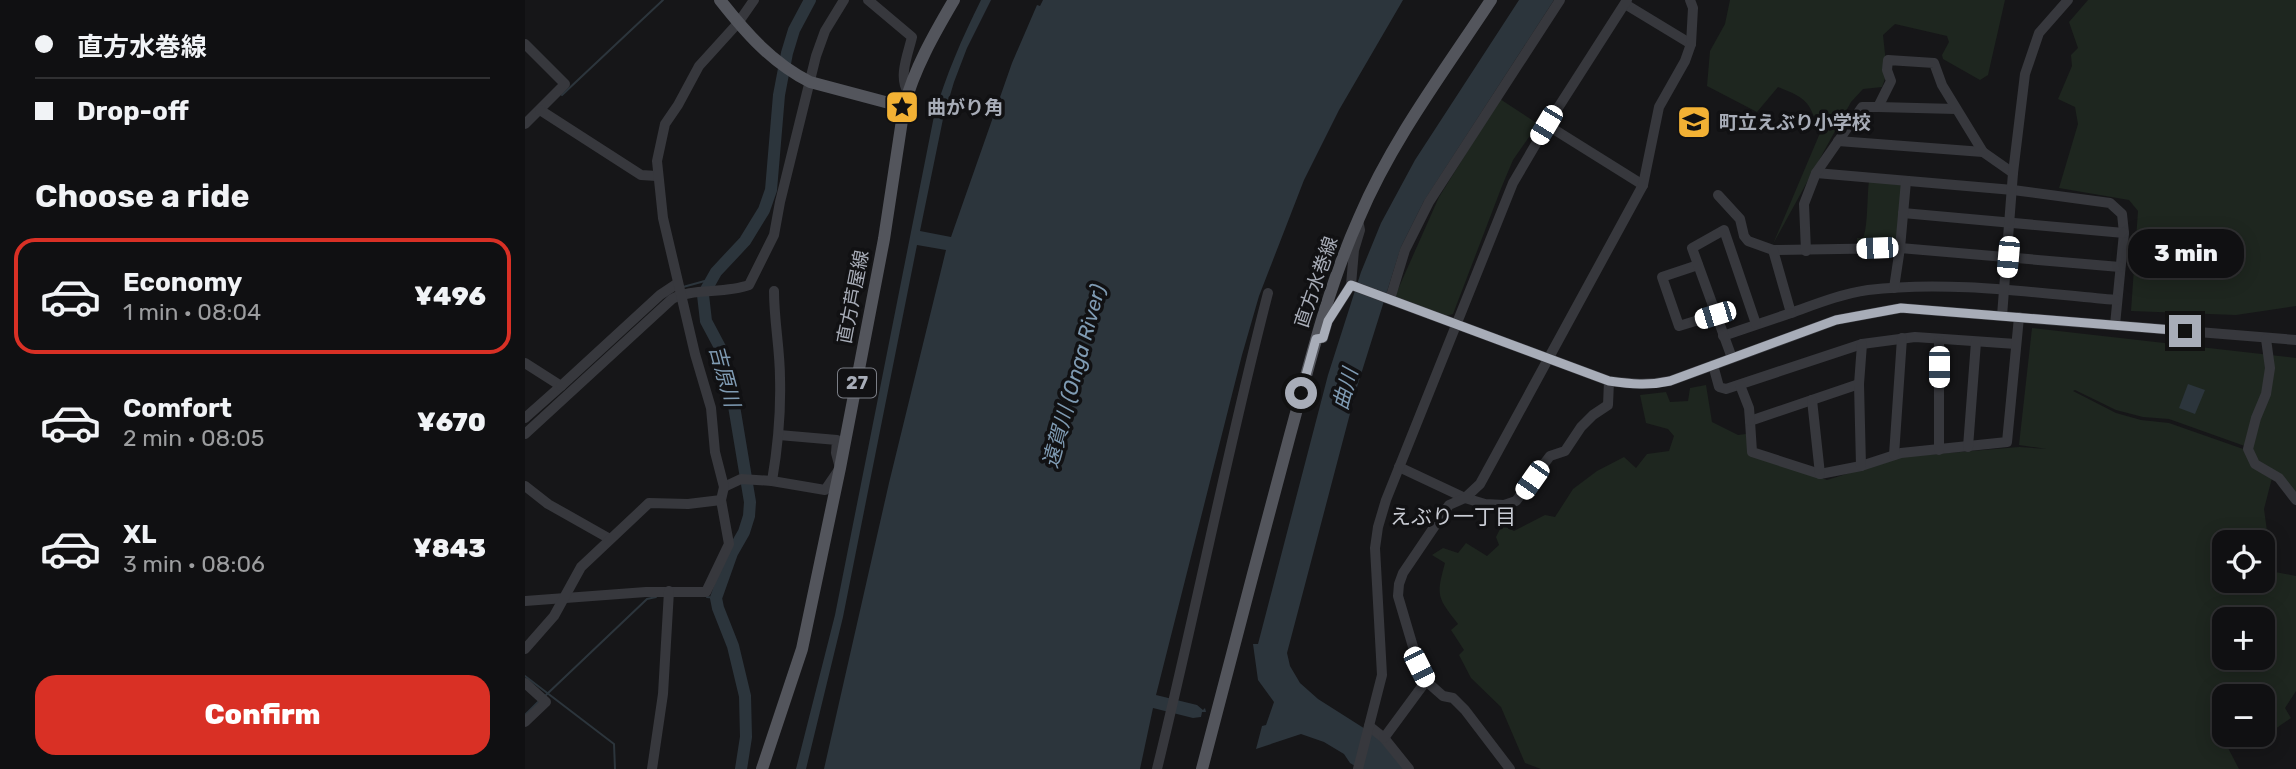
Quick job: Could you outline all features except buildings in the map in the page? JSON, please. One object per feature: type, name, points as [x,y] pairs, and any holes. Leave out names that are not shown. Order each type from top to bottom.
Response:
[{"type":"main road","points":[[720,0],[777,63],[805,80],[904,107]]},
{"type":"main road","name":"直方芦屋線","points":[[762,769],[802,649],[884,239],[904,107],[934,34],[954,0]]},
{"type":"main road","name":"直方水巻線","points":[[1202,769],[1316,339],[1358,218],[1381,172],[1491,0]]},
{"type":"street","points":[[525,601],[669,591],[706,592],[729,544],[722,500],[724,486],[715,452],[711,408],[663,218],[657,161],[665,124],[678,106],[699,66],[738,23],[754,0]]},
{"type":"street","points":[[527,413],[561,386],[660,295],[681,290],[715,292],[749,285],[774,235],[805,80],[825,31],[844,0]]},
{"type":"street","points":[[868,0],[912,37],[903,76],[903,85],[908,92]]},
{"type":"street","points":[[1388,298],[1405,250],[1429,202],[1560,0]]},
{"type":"street","points":[[1510,769],[1465,710],[1453,698],[1443,696],[1426,681],[1406,625],[1398,596],[1399,584],[1413,556],[1449,505],[1465,498],[1481,484],[1643,185],[1659,107],[1685,61],[1691,44],[1693,8],[1690,0]]},
{"type":"street","points":[[2003,316],[2013,173],[2028,60],[2039,33],[2069,0]]},
{"type":"street","points":[[1358,769],[1382,675],[1375,571],[1378,527],[1399,467],[1513,183],[1546,125],[1626,2],[1691,44]]},
{"type":"street","points":[[525,44],[565,84],[525,124]]},
{"type":"street","points":[[1878,107],[1891,81],[1887,70],[1888,60],[1934,63],[1942,85],[1983,152],[2013,173]]},
{"type":"street","points":[[1806,251],[1804,204],[1817,173],[1862,107],[1956,109]]},
{"type":"street","points":[[540,110],[641,175],[657,176]]},
{"type":"street","points":[[1546,125],[1643,185]]},
{"type":"street","points":[[1838,141],[1983,152]]},
{"type":"street","points":[[1817,173],[2013,190],[2110,203],[2122,214],[2123,233],[2115,325]]},
{"type":"street","points":[[1894,288],[1906,181]]},
{"type":"street","points":[[1717,195],[1740,219],[1748,241],[1773,250],[1900,248],[2120,267]]},
{"type":"street","points":[[1903,214],[2123,233]]},
{"type":"street","points":[[1316,339],[1323,338],[1328,321],[1351,285],[1354,250],[1360,230],[1358,218]]},
{"type":"street","points":[[1732,358],[1692,248],[1724,230],[1756,324]]},
{"type":"street","points":[[1773,250],[1791,313]]},
{"type":"street","points":[[1697,265],[1662,277],[1679,326],[1715,315]]},
{"type":"street","points":[[1351,285],[1609,381],[1651,385],[1836,320],[1878,311],[1923,309],[2296,340]]},
{"type":"street","points":[[1723,336],[1840,296],[1894,288],[1924,286],[2116,300]]},
{"type":"street","points":[[525,434],[681,290]]},
{"type":"street","points":[[772,481],[779,435],[780,376],[774,292]]},
{"type":"street","points":[[1157,769],[1184,659],[1239,403],[1268,293]]},
{"type":"street","points":[[1740,385],[1749,408],[1752,452],[1819,474],[1861,466],[1894,455],[2007,442],[2019,317]]},
{"type":"street","points":[[1713,365],[1719,387],[1726,389],[1862,344],[1902,338],[2016,344]]},
{"type":"street","points":[[1894,455],[1902,338]]},
{"type":"street","points":[[2266,339],[2270,368],[2266,394],[2248,449],[2255,464],[2279,478],[2296,500]]},
{"type":"street","points":[[1939,340],[1939,450]]},
{"type":"street","points":[[1968,447],[1976,342]]},
{"type":"street","points":[[1861,466],[1859,384],[1862,344]]},
{"type":"street","points":[[525,363],[561,386]]},
{"type":"street","points":[[1399,467],[1465,498],[1497,506],[1516,501],[1550,456],[1565,451],[1581,427],[1608,405],[1609,381]]},
{"type":"street","points":[[1750,421],[1859,384]]},
{"type":"street","points":[[1812,400],[1819,474]]},
{"type":"street","points":[[724,486],[746,479],[825,490],[840,468],[836,453],[837,440],[779,435]]},
{"type":"street","points":[[525,486],[548,504],[610,540]]},
{"type":"street","points":[[525,649],[564,599],[581,567],[649,503],[688,504],[722,500]]},
{"type":"street","points":[[652,769],[663,694],[669,591]]},
{"type":"street","points":[[1384,738],[1426,681]]},
{"type":"street","points":[[525,682],[547,702],[525,722]]},
{"type":"street","points":[[1369,728],[1384,738],[1409,769]]},
{"type":"shaded area","points":[[1730,0],[2005,0],[1988,75],[1980,80],[1943,59],[1942,55],[1949,42],[1947,36],[1895,24],[1883,35],[1887,73],[1882,87],[1863,89],[1851,102],[1773,244],[1820,133],[1807,103],[1788,91],[1778,87],[1757,112],[1707,86],[1710,51],[1725,24]]},
{"type":"shaded area","points":[[2088,0],[2296,0],[2296,306],[2236,315],[2131,311],[2138,211],[2129,200],[2059,188],[2078,124],[2075,107],[2058,99],[2072,66],[2071,55],[2078,48],[2069,22]]},
{"type":"shaded area","points":[[1500,99],[1538,124],[1513,160],[1453,314],[1446,316],[1395,296],[1439,197]]},
{"type":"shaded area","points":[[1869,181],[1902,185],[1897,240],[1893,245],[1857,245],[1857,238],[1863,238],[1865,233]]},
{"type":"shaded area","points":[[2032,328],[2296,358],[2296,492],[2257,460],[2253,449],[2169,419],[2143,417],[2116,410],[2073,391],[2116,413],[2141,420],[2169,423],[2246,450],[2272,478],[2264,509],[2267,530],[2212,530],[2212,593],[2275,593],[2275,572],[2296,576],[2296,691],[2285,708],[2291,718],[2275,729],[2275,684],[2212,684],[2212,747],[2231,747],[2228,748],[2239,769],[1541,769],[1525,763],[1501,707],[1471,678],[1459,655],[1464,650],[1451,630],[1458,624],[1440,596],[1445,563],[1432,555],[1443,548],[1458,553],[1466,543],[1487,556],[1499,545],[1496,537],[1502,525],[1514,531],[1545,515],[1555,517],[1573,489],[1597,471],[1624,457],[1636,468],[1647,454],[1669,451],[1674,436],[1668,429],[1646,423],[1640,395],[1666,392],[1670,402],[1688,401],[1690,388],[1706,385],[1712,422],[1738,435],[1754,433],[1758,457],[1827,480],[1901,457],[2019,447],[2047,449],[2019,445]]},
{"type":"water","name":"遠賀川 (Onga River)","points":[[981,0],[991,0],[967,48],[954,82],[943,119],[920,231],[951,237],[1012,63],[1037,5],[1040,6],[1043,0],[1403,0],[1339,110],[1304,180],[1259,296],[1242,355],[1156,695],[1197,705],[1203,710],[1205,708],[1206,712],[1202,712],[1201,717],[1193,718],[1153,708],[1140,769],[824,769],[889,483],[946,250],[917,245],[843,617],[806,769],[796,769],[835,615],[934,116],[955,57]]},
{"type":"water","name":"曲川","points":[[1519,0],[1554,0],[1424,201],[1401,247],[1357,387],[1287,653],[1290,666],[1300,683],[1318,699],[1381,739],[1404,769],[1360,769],[1350,763],[1344,754],[1324,742],[1301,734],[1256,749],[1262,726],[1266,725],[1274,702],[1258,680],[1253,644],[1258,644],[1328,375],[1361,272],[1381,223],[1415,160]]},
{"type":"water","points":[[2188,384],[2205,390],[2195,414],[2179,408]]},
{"type":"waterway","points":[[562,95],[663,0]]},
{"type":"waterway","name":"吉原川","points":[[741,769],[746,737],[745,696],[733,646],[716,598],[732,553],[744,532],[750,502],[731,388],[723,353],[706,321],[703,295],[716,272],[745,241],[764,210],[771,190],[779,95],[787,53],[794,30],[810,0]]},
{"type":"waterway","points":[[683,287],[712,279]]},
{"type":"waterway","points":[[546,695],[647,599],[656,597]]},
{"type":"waterway","points":[[707,597],[716,598]]},
{"type":"waterway","points":[[525,676],[614,744],[615,769]]},
{"type":"waterway","points":[[525,715],[539,701]]},
{"type":"place","name":"曲がり角","points":[[902,107]]},
{"type":"place","name":"町立えぶり小学校","points":[[1694,122]]},
{"type":"district","name":"えぶり一丁目","points":[[1453,516]]},
{"type":"route","points":[[1301,393],[1316,339],[1323,338],[1328,321],[1351,285],[1609,381],[1632,385],[1670,381],[1836,320],[1901,308],[2185,331]]}]
